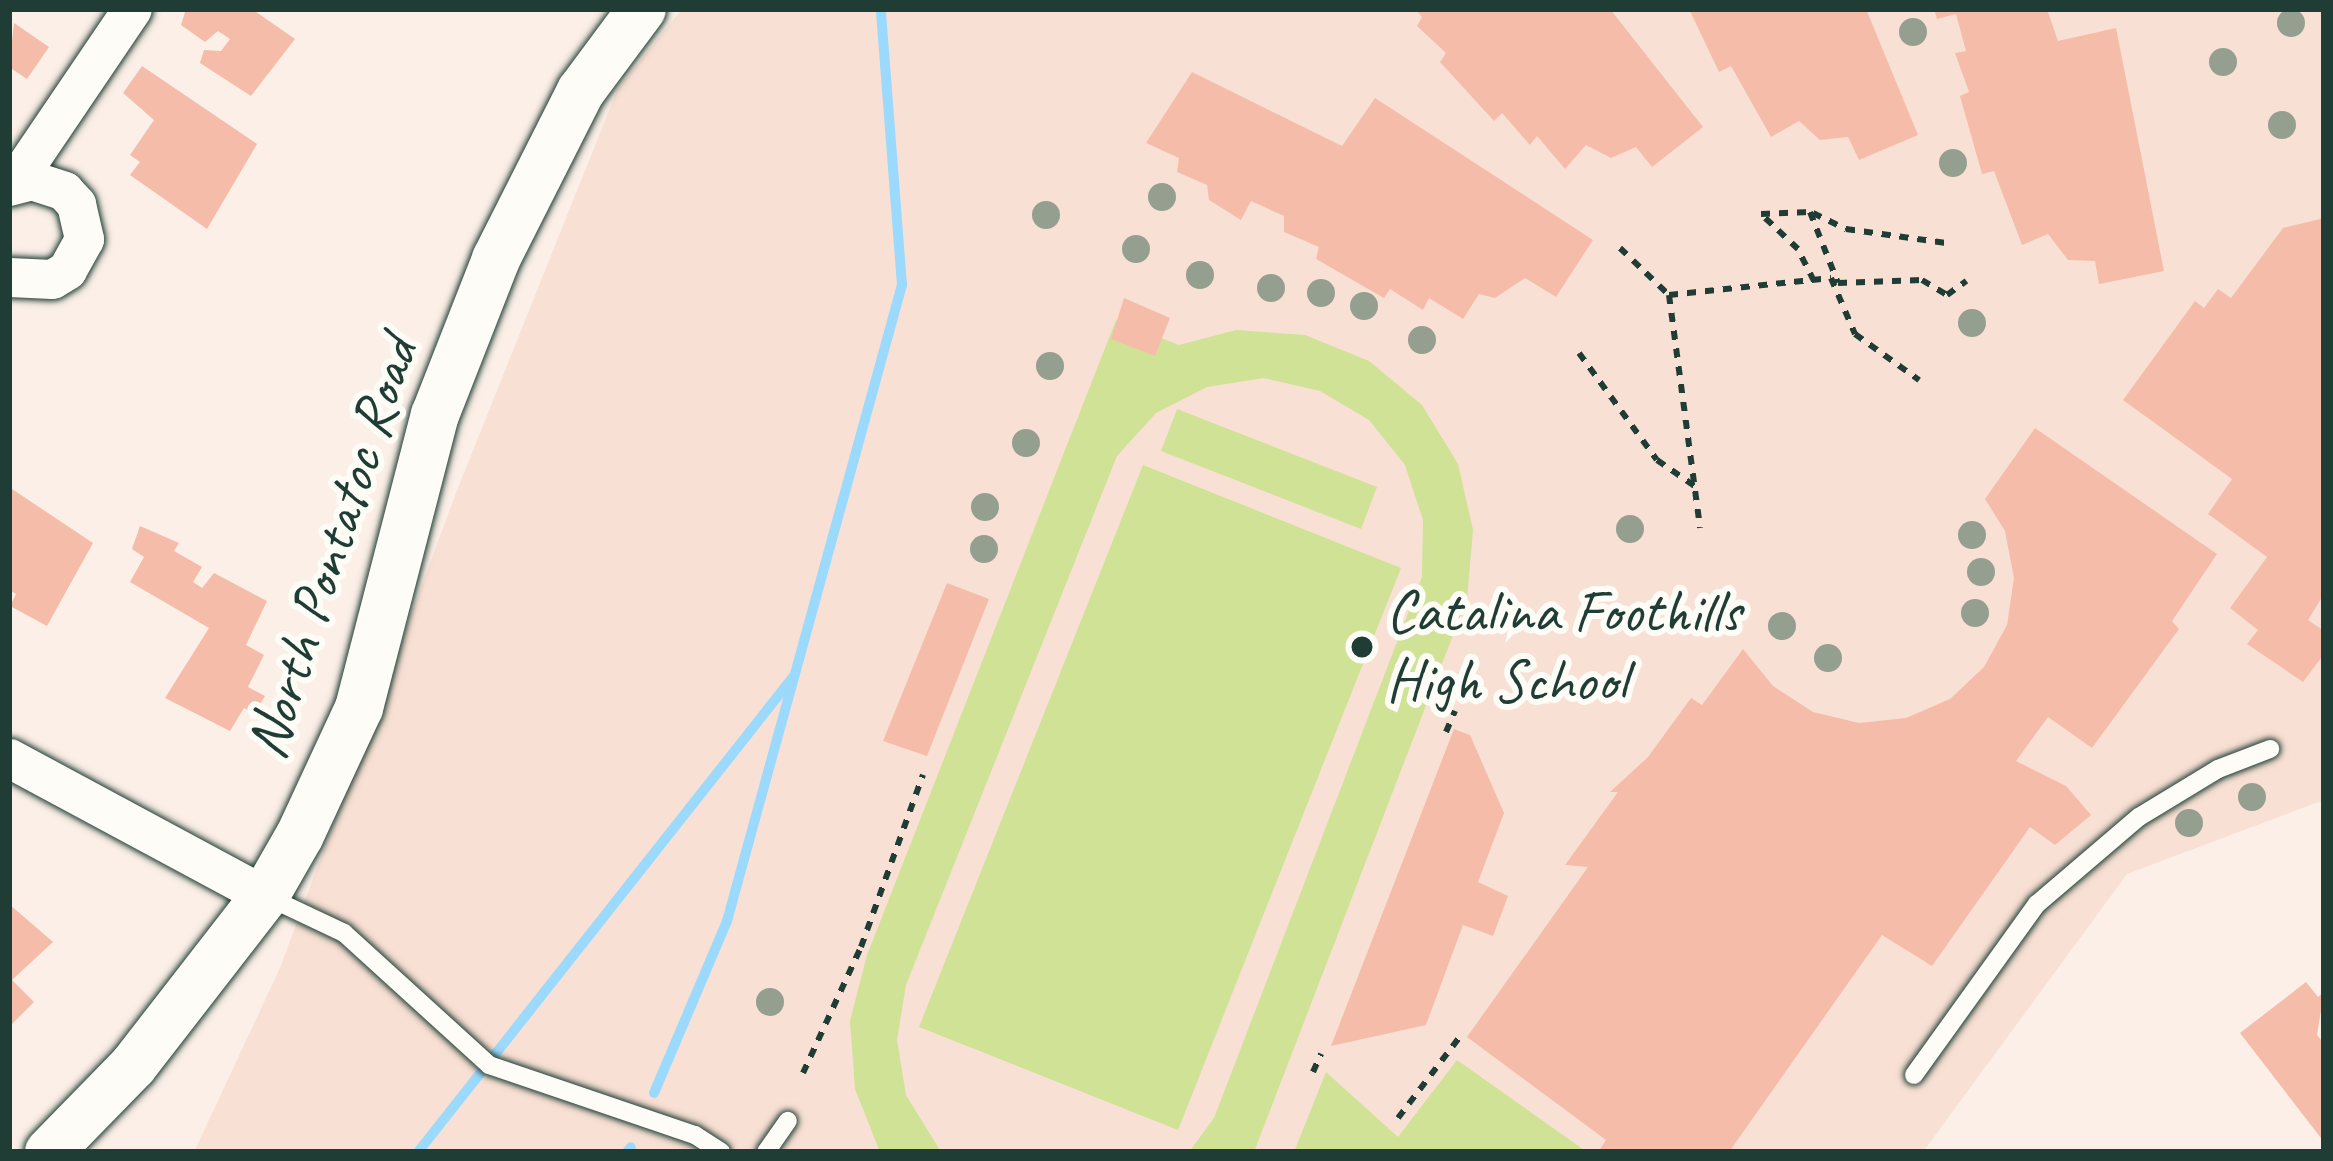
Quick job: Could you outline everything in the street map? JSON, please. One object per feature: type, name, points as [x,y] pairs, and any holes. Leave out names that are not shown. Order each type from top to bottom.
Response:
[{"type":"street","points":[[11,184],[132,9]]},
{"type":"street","name":"North Pontatoc Road","points":[[49,1152],[133,1066],[265,896],[359,708],[435,415],[496,259],[581,91],[642,9]]},
{"type":"street","points":[[9,277],[52,280],[67,270],[84,239],[76,205],[64,191],[49,182],[11,184]]},
{"type":"street","points":[[9,758],[265,896]]},
{"type":"lane","points":[[1914,1076],[2037,904],[2139,818],[2218,769],[2270,749]]},
{"type":"lane","points":[[265,896],[344,933],[489,1065],[695,1135],[721,1152]]},
{"type":"lane","points":[[766,1152],[788,1121]]},
{"type":"path","points":[[1810,212],[1855,334],[1918,380]]},
{"type":"path","points":[[1814,281],[1798,249],[1761,214],[1810,212],[1846,229],[1946,243]]},
{"type":"path","points":[[1620,248],[1669,295],[1700,528]]},
{"type":"path","points":[[1669,295],[1814,281],[1922,280],[1947,295],[1966,281]]},
{"type":"path","points":[[1579,353],[1658,460],[1696,487]]},
{"type":"path","points":[[1447,732],[1455,711]]},
{"type":"path","points":[[803,1073],[861,947],[923,775]]},
{"type":"path","points":[[1398,1118],[1462,1034]]},
{"type":"path","points":[[1313,1072],[1321,1054]]},
{"type":"shaded area","name":"Catalina Foothills High School","points":[[682,9],[2324,9],[2324,800],[2127,874],[1923,1152],[194,1152],[280,968],[456,493],[618,88]]},
{"type":"green space","points":[[1116,320],[1179,345],[1236,330],[1305,335],[1369,361],[1422,405],[1458,464],[1473,530],[1467,599],[1254,1152],[1189,1152],[1214,1118],[1422,577],[1423,520],[1405,465],[1369,420],[1320,391],[1264,378],[1207,387],[1156,413],[1117,456],[906,985],[897,1040],[906,1095],[941,1152],[880,1152],[855,1089],[850,1021],[867,955]]},
{"type":"green space","points":[[1177,409],[1377,487],[1361,529],[1161,451]]},
{"type":"green space","points":[[1143,465],[1401,568],[1178,1130],[919,1027]]},
{"type":"green space","points":[[1457,1060],[1587,1152],[1294,1152],[1326,1072],[1398,1137]]},
{"type":"building","points":[[186,9],[252,9],[295,39],[251,96],[200,63],[204,50],[221,51],[230,39],[218,31],[205,42],[181,25]]},
{"type":"building","points":[[1415,9],[1610,9],[1703,127],[1652,167],[1636,147],[1611,158],[1586,145],[1565,169],[1537,136],[1530,145],[1502,113],[1494,121],[1440,62],[1446,53],[1417,26],[1422,17]]},
{"type":"building","points":[[1689,9],[1866,9],[1918,135],[1859,160],[1848,137],[1820,140],[1799,121],[1771,137],[1731,66],[1719,72]]},
{"type":"building","points":[[1934,9],[2047,9],[2058,41],[2116,28],[2164,271],[2099,284],[2095,261],[2068,260],[2048,234],[2022,245],[1994,171],[1982,174],[1960,96],[1969,92],[1955,53],[1966,51],[1956,14],[1937,19]]},
{"type":"building","points":[[14,23],[49,47],[27,79],[9,67]]},
{"type":"building","points":[[142,66],[257,144],[207,229],[130,175],[140,162],[130,155],[154,120],[123,93]]},
{"type":"building","points":[[1192,72],[1342,146],[1375,98],[1593,240],[1556,297],[1525,278],[1495,298],[1479,294],[1463,319],[1429,298],[1423,310],[1390,289],[1384,298],[1316,259],[1319,247],[1284,232],[1284,216],[1251,201],[1241,220],[1209,200],[1207,185],[1177,172],[1179,158],[1146,143]]},
{"type":"building","points":[[2324,218],[2324,594],[2308,620],[2324,631],[2324,654],[2303,682],[2247,644],[2258,630],[2230,608],[2267,557],[2208,514],[2232,479],[2123,400],[2195,301],[2204,308],[2218,289],[2231,298],[2283,228]]},
{"type":"building","points":[[1124,298],[1170,318],[1155,356],[1111,339]]},
{"type":"building","points":[[2035,428],[2217,554],[2172,621],[2179,629],[2092,748],[2048,717],[2016,761],[2066,786],[2091,815],[2055,845],[2030,827],[1932,966],[1882,935],[1729,1152],[1598,1152],[1606,1140],[1467,1037],[1588,867],[1565,865],[1618,792],[1610,792],[1648,757],[1691,698],[1702,705],[1743,649],[1773,686],[1813,712],[1859,723],[1906,718],[1950,699],[1984,667],[2007,625],[2014,578],[2005,531],[1985,499]]},
{"type":"building","points":[[9,487],[93,543],[47,626],[10,606],[16,594],[9,590]]},
{"type":"building","points":[[140,526],[179,543],[174,551],[202,567],[193,582],[202,588],[214,573],[267,601],[246,645],[264,655],[248,687],[265,696],[254,714],[244,708],[230,731],[165,698],[209,628],[130,582],[144,557],[132,549]]},
{"type":"building","points":[[947,583],[989,599],[927,756],[883,741]]},
{"type":"building","points":[[1454,729],[1470,735],[1504,813],[1478,882],[1508,896],[1493,936],[1463,925],[1426,1025],[1331,1046]]},
{"type":"building","points":[[9,904],[53,942],[12,980],[34,1002],[9,1027]]},
{"type":"building","points":[[2306,982],[2318,997],[2324,992],[2317,1035],[2324,1044],[2324,1142],[2240,1033]]},
{"type":"waterway","points":[[654,1093],[727,921],[902,285],[881,9]]},
{"type":"waterway","points":[[418,1152],[793,677]]},
{"type":"waterway","points":[[627,1152],[631,1147]]},
{"type":"place","name":"Catalina Foothills High School","points":[[1362,647]]}]
